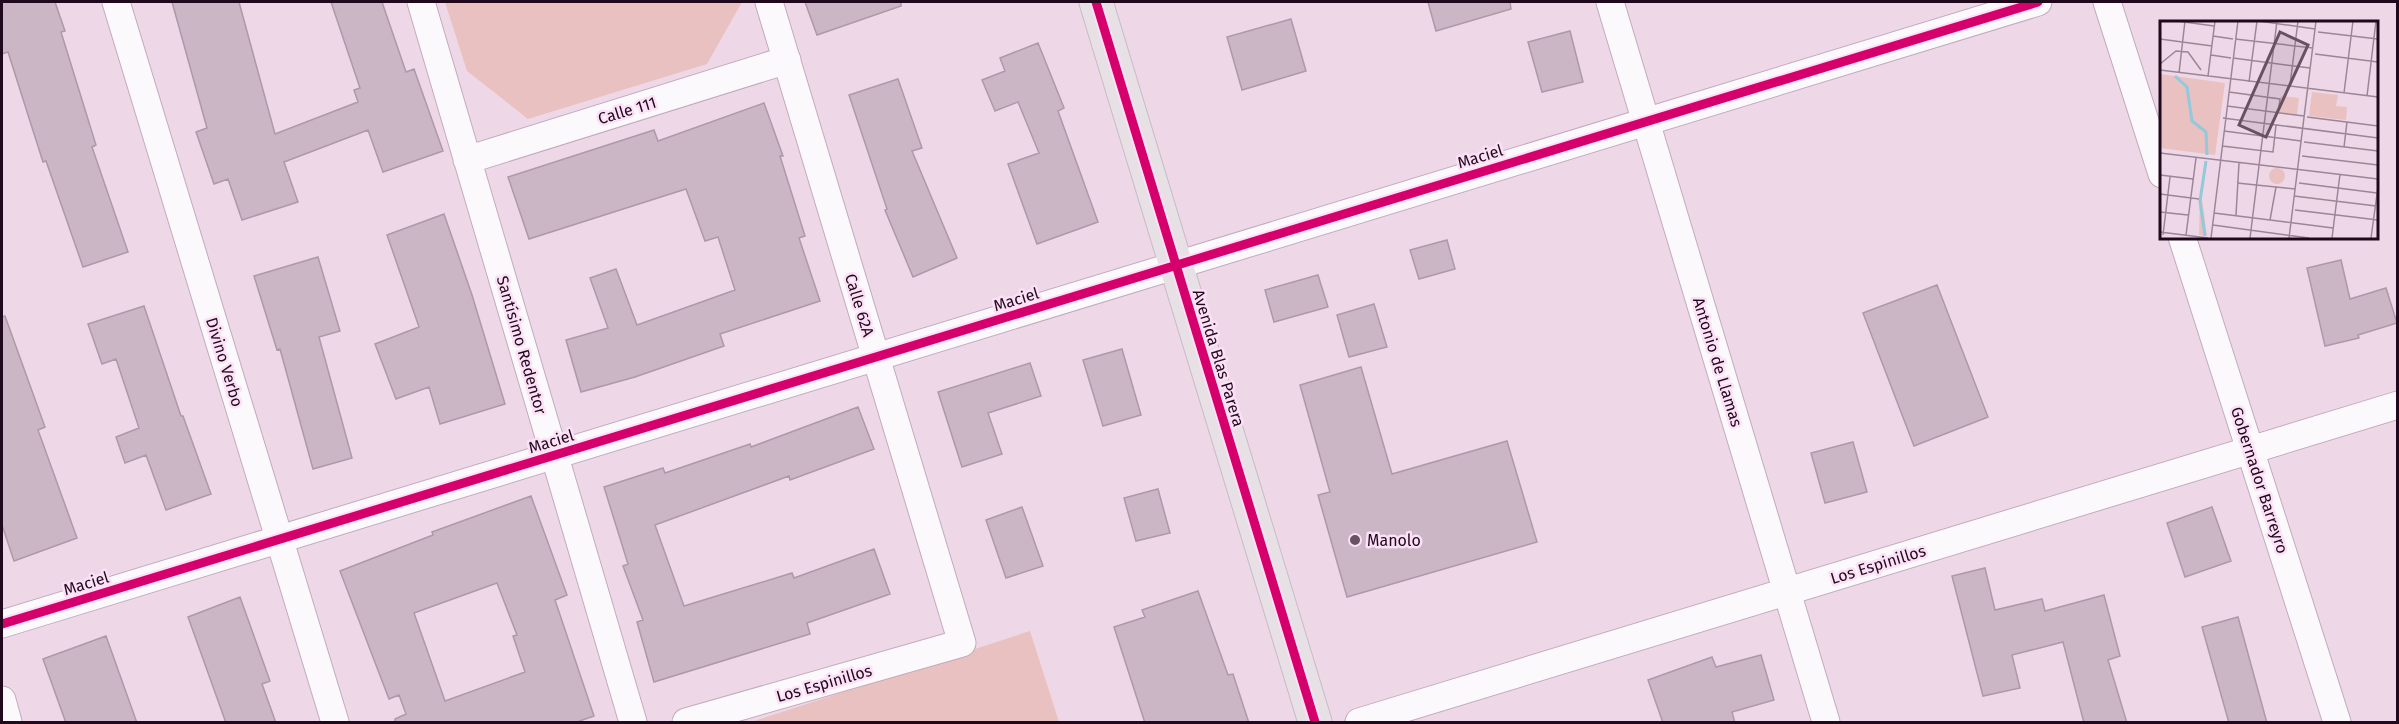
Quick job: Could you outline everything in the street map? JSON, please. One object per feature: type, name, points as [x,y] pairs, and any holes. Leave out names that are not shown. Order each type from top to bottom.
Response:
[{"type":"main road","name":"Avenida Blas Parera","points":[[1096,2],[1315,723]]},
{"type":"street","name":"Divino Verbo","points":[[116,2],[334,723]]},
{"type":"street","name":"Santísimo Redentor","points":[[421,2],[633,723]]},
{"type":"street","name":"Calle 62A","points":[[769,2],[962,644]]},
{"type":"street","name":"Antonio de Llamas","points":[[1610,2],[1826,723]]},
{"type":"street","name":"Maciel","points":[[2,624],[2038,2]]},
{"type":"street","points":[[2107,2],[2160,168]]},
{"type":"street","name":"Calle 111","points":[[467,160],[787,60]]},
{"type":"street","name":"Gobernador Barreyro","points":[[2182,238],[2337,723]]},
{"type":"street","name":"Los Espinillos","points":[[1359,723],[2397,405]]},
{"type":"street","name":"Los Espinillos","points":[[686,723],[962,644]]},
{"type":"street","points":[[2,700],[8,723]]},
{"type":"shaded area","points":[[445,2],[742,2],[707,64],[528,119],[467,71]]},
{"type":"shaded area","points":[[1030,631],[1059,722],[751,722]]},
{"type":"building","points":[[2,2],[55,2],[65,31],[61,32],[96,145],[92,147],[128,252],[83,267],[46,161],[43,162],[8,52],[2,54]]},
{"type":"building","points":[[172,2],[239,2],[275,134],[358,102],[354,90],[360,88],[331,2],[382,2],[406,72],[414,69],[443,151],[383,172],[368,130],[284,162],[298,202],[242,220],[228,179],[214,184],[196,132],[207,128]]},
{"type":"building","points":[[805,2],[901,2],[901,6],[817,35]]},
{"type":"building","points":[[1428,2],[1510,2],[1511,9],[1436,31]]},
{"type":"building","points":[[1291,19],[1306,71],[1242,90],[1227,37]]},
{"type":"building","points":[[1570,31],[1583,82],[1542,92],[1528,42]]},
{"type":"building","points":[[1038,43],[1064,108],[1058,111],[1098,222],[1037,244],[1008,164],[1039,153],[1018,102],[995,111],[982,80],[1005,71],[1000,58]]},
{"type":"building","points":[[898,79],[922,148],[912,151],[957,258],[913,277],[885,210],[887,209],[849,95]]},
{"type":"building","points":[[764,103],[783,156],[780,156],[805,236],[799,238],[820,301],[720,334],[724,346],[635,377],[581,392],[566,340],[608,328],[590,278],[616,269],[637,325],[735,290],[718,237],[705,241],[686,189],[529,239],[508,177],[654,130],[658,141]]},
{"type":"building","points":[[444,214],[472,295],[505,404],[440,424],[429,387],[396,399],[375,344],[419,327],[387,235]]},
{"type":"building","points":[[1447,240],[1455,269],[1419,279],[1410,250]]},
{"type":"building","points":[[318,257],[340,331],[319,337],[352,458],[313,469],[280,349],[277,350],[254,276]]},
{"type":"building","points":[[2341,260],[2350,299],[2386,288],[2397,323],[2358,335],[2359,338],[2325,346],[2307,268]]},
{"type":"building","points":[[1318,275],[1328,307],[1274,322],[1265,290]]},
{"type":"building","points":[[1937,285],[1988,417],[1914,446],[1863,313]]},
{"type":"building","points":[[1374,304],[1387,347],[1349,357],[1337,315]]},
{"type":"building","points":[[144,306],[181,416],[183,416],[211,494],[166,510],[146,455],[125,463],[116,437],[139,428],[116,359],[102,364],[88,324]]},
{"type":"building","points":[[5,316],[45,427],[38,430],[77,538],[14,561],[2,525],[2,317]]},
{"type":"building","points":[[1122,349],[1141,415],[1103,426],[1083,360]]},
{"type":"building","points":[[1030,363],[1041,396],[988,413],[1002,454],[962,467],[938,392]]},
{"type":"building","points":[[1361,367],[1392,474],[1507,441],[1537,542],[1347,597],[1318,495],[1330,492],[1300,385]]},
{"type":"building","points":[[858,407],[874,449],[790,480],[789,476],[655,525],[684,606],[792,573],[794,578],[874,549],[890,594],[807,623],[810,634],[654,682],[637,622],[643,620],[623,566],[628,564],[604,487],[663,468],[665,473],[750,444],[751,447]]},
{"type":"building","points":[[1853,442],[1867,492],[1825,503],[1811,453]]},
{"type":"building","points":[[1158,489],[1170,533],[1136,541],[1124,498]]},
{"type":"building","points":[[531,496],[567,595],[555,600],[594,716],[574,723],[395,723],[395,719],[406,714],[399,695],[389,699],[340,571],[433,535],[432,532]],"holes":[[[497,583],[517,635],[513,636],[525,672],[445,701],[414,613]]]},
{"type":"building","points":[[1022,507],[1043,566],[1006,578],[986,520]]},
{"type":"building","points":[[2212,507],[2231,561],[2185,577],[2167,523]]},
{"type":"building","points":[[1985,568],[1995,610],[2042,599],[2045,611],[2104,595],[2120,656],[2108,660],[2127,723],[2084,723],[2063,642],[2012,655],[2020,688],[1983,696],[1952,576]]},
{"type":"building","points":[[1198,591],[1228,675],[1233,674],[1249,723],[1145,723],[1114,627],[1145,617],[1142,610]]},
{"type":"building","points":[[240,597],[270,681],[262,684],[276,723],[226,723],[188,617]]},
{"type":"building","points":[[2238,617],[2267,723],[2229,723],[2202,627]]},
{"type":"building","points":[[106,636],[137,723],[66,723],[43,659]]},
{"type":"building","points":[[1761,655],[1774,700],[1732,712],[1735,723],[1663,723],[1648,680],[1712,657],[1716,667]]},
{"type":"cycle path","points":[[1096,2],[1315,722]]},
{"type":"cycle path","points":[[2,624],[2038,2]]},
{"type":"place","name":"Manolo","points":[[1355,540]]}]
